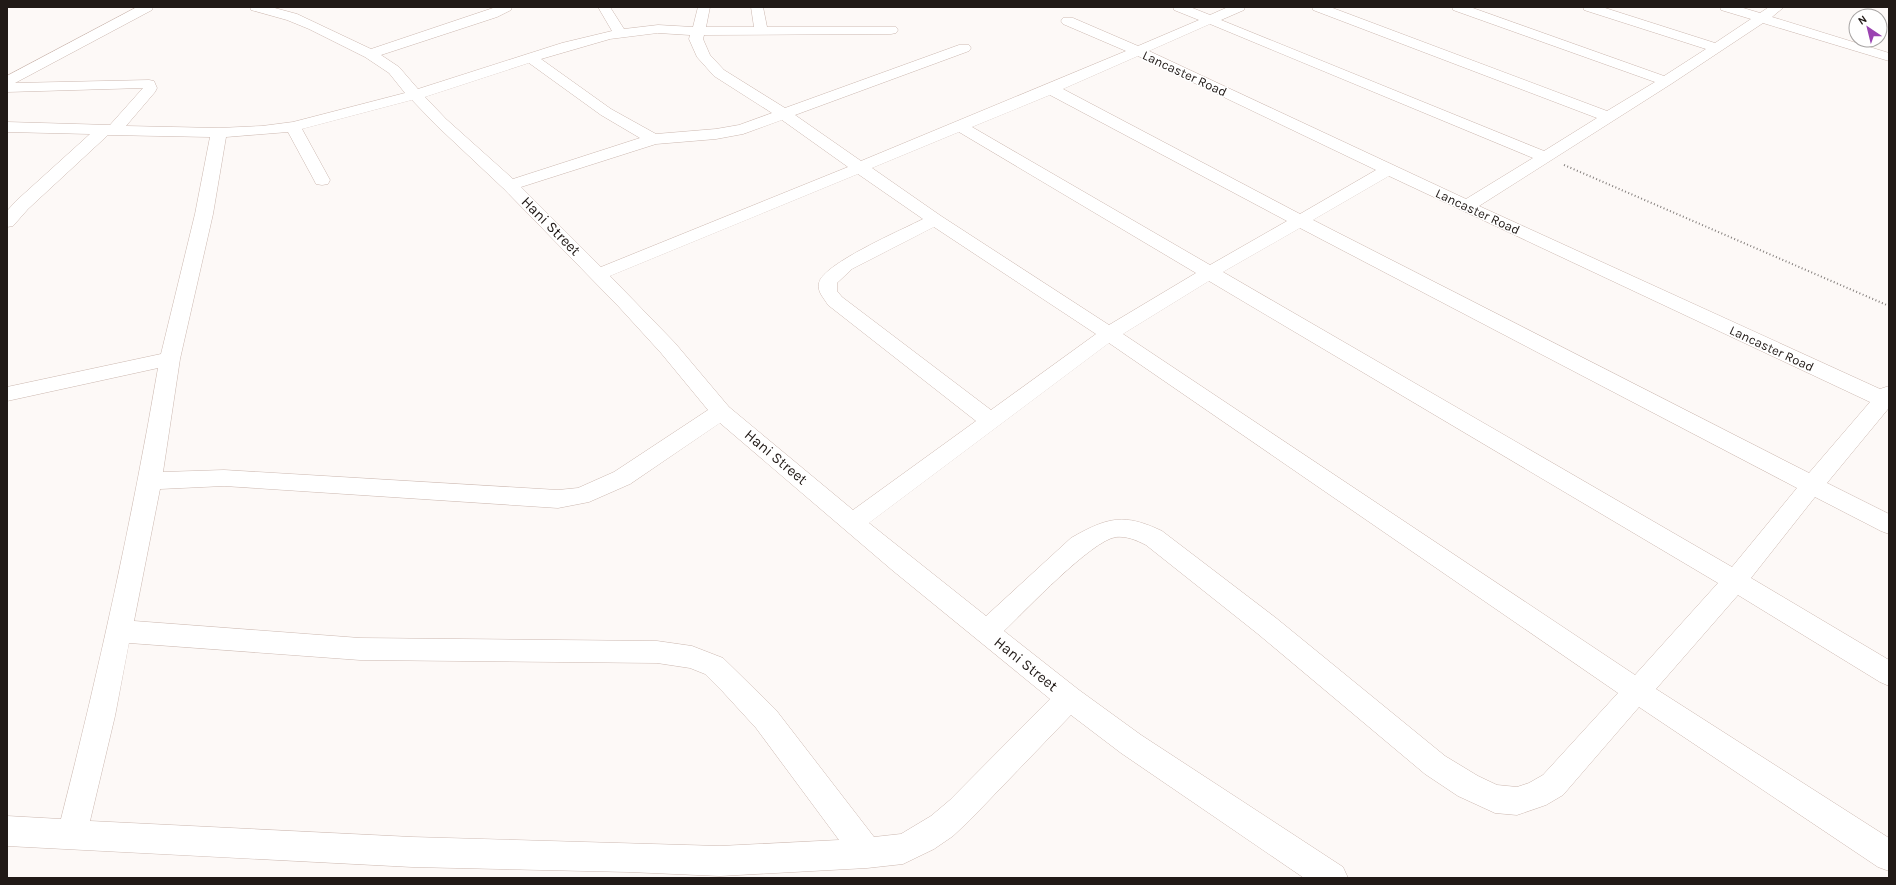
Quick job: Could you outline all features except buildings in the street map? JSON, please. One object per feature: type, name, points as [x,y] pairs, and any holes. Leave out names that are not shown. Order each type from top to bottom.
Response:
[{"type":"street","points":[[7,82],[147,7]]},
{"type":"street","name":"Hani Street","points":[[256,7],[292,17],[314,26],[370,54],[394,70],[441,122],[510,185],[668,348],[721,412],[986,632],[1069,698],[1138,748],[1267,836],[1332,878]]},
{"type":"street","points":[[370,54],[492,14],[506,7]]},
{"type":"street","points":[[604,7],[620,33]]},
{"type":"street","points":[[704,7],[696,39],[698,46],[712,67],[763,102],[785,115],[935,220],[1109,334],[1637,691],[1889,856]]},
{"type":"street","points":[[758,7],[761,30]]},
{"type":"street","points":[[1179,7],[1207,20],[1545,157]]},
{"type":"street","points":[[598,275],[858,167],[961,127],[1238,7]]},
{"type":"street","points":[[1318,7],[1608,117]]},
{"type":"street","points":[[1458,7],[1666,81]]},
{"type":"street","points":[[1589,7],[1715,47]]},
{"type":"street","points":[[1726,7],[1889,57]]},
{"type":"street","points":[[1467,206],[1666,81],[1715,47],[1778,7]]},
{"type":"street","name":"Lancaster Road","points":[[1068,21],[1138,51],[1388,170],[1887,398]]},
{"type":"street","points":[[7,138],[13,128],[110,129],[219,133],[255,132],[293,128],[415,95],[580,43],[620,33],[658,29],[697,32],[761,30],[890,30]]},
{"type":"street","points":[[510,185],[654,139],[731,132],[785,115],[964,48]]},
{"type":"street","points":[[531,58],[618,121],[654,139]]},
{"type":"street","points":[[7,88],[144,83],[149,84],[150,88],[148,92],[110,129],[22,205],[7,222]]},
{"type":"street","points":[[1051,89],[1301,221],[1889,525]]},
{"type":"street","points":[[961,127],[1735,581],[1889,674]]},
{"type":"street","points":[[293,128],[322,180]]},
{"type":"street","points":[[72,835],[101,716],[119,631],[150,481],[170,359],[204,214],[219,133]]},
{"type":"street","points":[[853,522],[1109,334],[1209,273],[1388,170]]},
{"type":"street","points":[[935,220],[846,265],[836,272],[828,282],[828,291],[835,301],[991,421]]},
{"type":"street","points":[[7,394],[170,359]]},
{"type":"street","points":[[986,632],[1080,545],[1098,534],[1113,528],[1126,527],[1140,531],[1154,538],[1267,626],[1435,765],[1468,786],[1495,799],[1517,801],[1536,795],[1553,785],[1735,581],[1811,486],[1887,398]]},
{"type":"street","points":[[150,481],[238,478],[558,499],[581,496],[622,478],[721,412]]},
{"type":"street","points":[[119,631],[360,648],[657,652],[692,657],[714,666],[734,684],[766,719],[867,853]]},
{"type":"street","points":[[7,831],[412,852],[629,857],[720,862],[867,853],[903,849],[923,839],[942,826],[1069,698]]},
{"type":"path","points":[[1545,157],[1889,306]]}]
